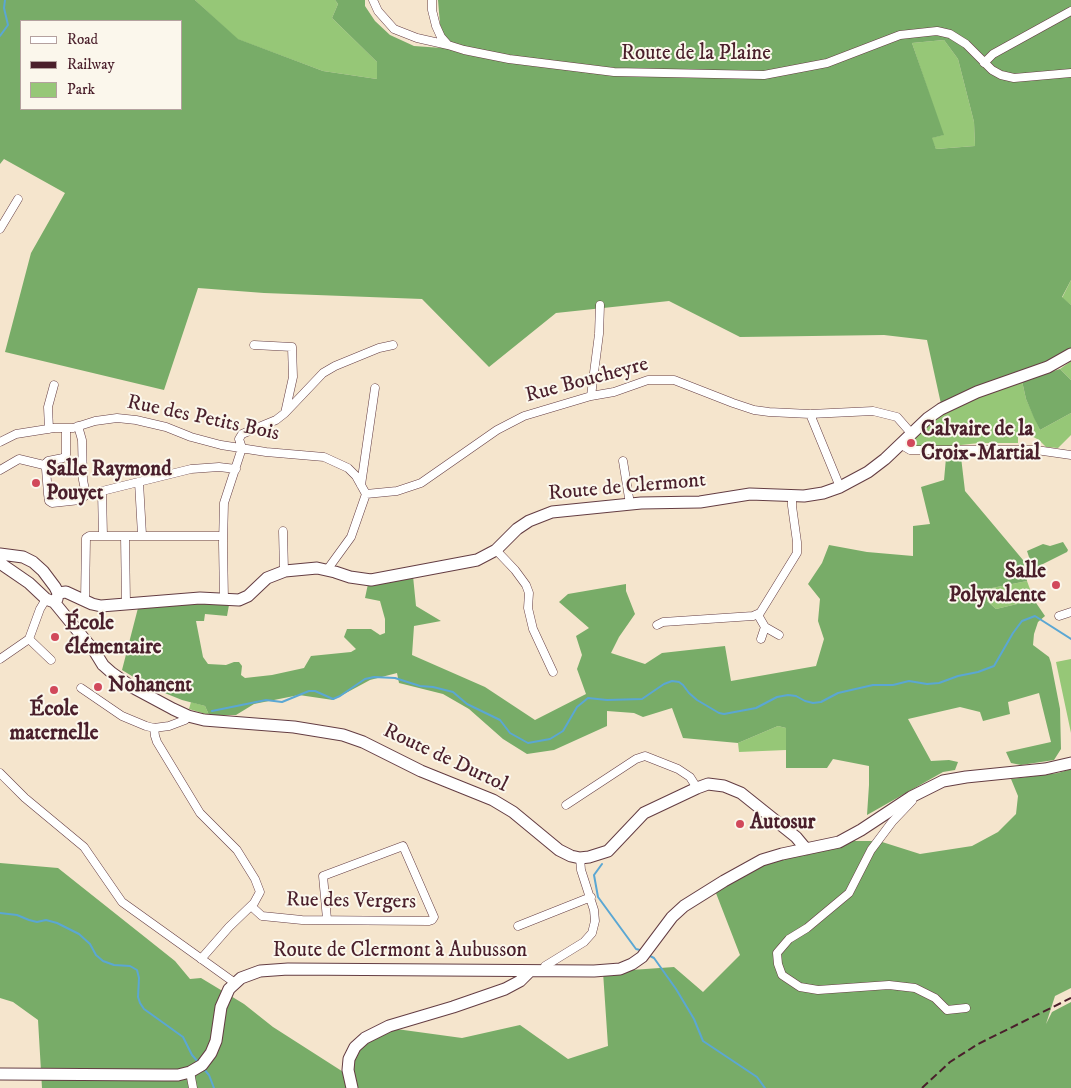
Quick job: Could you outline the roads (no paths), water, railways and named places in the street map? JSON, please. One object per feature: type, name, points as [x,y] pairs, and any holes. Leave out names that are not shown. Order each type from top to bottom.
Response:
[{"type":"street","name":"Route de la Plaine","points":[[373,0],[378,11],[394,29],[416,38],[509,59],[614,72],[764,75],[827,63],[900,36],[937,31],[950,34],[966,44],[992,70],[1014,78],[1071,73]]},
{"type":"street","points":[[432,0],[432,10],[436,26],[441,37],[448,44]]},
{"type":"street","points":[[984,63],[993,54],[1071,11]]},
{"type":"street","points":[[0,229],[18,199]]},
{"type":"street","points":[[591,396],[599,334],[600,305]]},
{"type":"street","points":[[254,345],[292,347],[293,377],[285,413]]},
{"type":"street","points":[[224,600],[224,503],[242,448],[239,438],[242,434],[276,420],[323,373],[335,366],[379,348],[393,345]]},
{"type":"street","name":"Route de Clermont","points":[[52,598],[66,592],[101,606],[200,598],[231,601],[245,598],[267,578],[284,571],[317,568],[350,578],[378,579],[482,558],[496,550],[523,525],[543,514],[630,504],[678,504],[750,494],[814,495],[840,488],[868,472],[928,418],[958,400],[1034,373],[1071,354]]},
{"type":"street","name":"Rue Boucheyre","points":[[366,494],[397,491],[421,484],[512,421],[534,412],[591,396],[614,392],[641,381],[665,379],[682,382],[716,398],[754,410],[785,414],[873,410],[897,417],[911,433]]},
{"type":"street","points":[[49,429],[48,407],[54,385]]},
{"type":"street","points":[[362,485],[375,388]]},
{"type":"street","points":[[810,414],[840,488]]},
{"type":"street","name":"Rue des Petits Bois","points":[[0,442],[16,434],[66,428],[106,419],[136,420],[166,427],[191,437],[242,448],[324,457],[348,468],[356,476],[366,494]]},
{"type":"street","points":[[78,426],[82,440],[83,480],[86,495]]},
{"type":"street","points":[[44,465],[48,461],[63,458],[66,455],[66,428]]},
{"type":"street","points":[[900,444],[910,450],[1036,450],[1071,455]]},
{"type":"street","points":[[0,470],[19,459],[44,465]]},
{"type":"street","points":[[623,461],[630,504]]},
{"type":"street","points":[[44,465],[50,502],[52,503],[80,500],[86,495],[191,469],[219,467],[236,469]]},
{"type":"street","points":[[139,482],[142,536]]},
{"type":"street","points":[[102,492],[104,536]]},
{"type":"street","points":[[327,570],[351,537],[366,494]]},
{"type":"street","points":[[656,625],[663,622],[753,616],[762,612],[795,557],[798,548],[792,496]]},
{"type":"street","points":[[282,531],[284,571]]},
{"type":"street","points":[[85,601],[86,538],[89,536],[223,536]]},
{"type":"street","points":[[125,536],[126,604]]},
{"type":"street","points":[[496,550],[515,570],[526,586],[529,593],[528,608],[533,629],[553,672]]},
{"type":"street","points":[[0,554],[23,557],[33,562],[42,570],[52,598]]},
{"type":"street","points":[[0,563],[52,598]]},
{"type":"street","points":[[0,659],[29,639],[42,604],[52,598]]},
{"type":"street","name":"Route de Durtol","points":[[52,598],[112,673],[132,687],[188,716],[218,722],[294,727],[342,735],[363,742],[421,771],[493,800],[514,813],[559,850],[580,858]]},
{"type":"street","points":[[1059,616],[1071,612]]},
{"type":"street","points":[[758,615],[765,627],[779,635]]},
{"type":"street","points":[[760,639],[765,627]]},
{"type":"street","points":[[29,639],[51,660]]},
{"type":"street","points":[[81,688],[122,716],[154,728],[178,723],[185,720],[188,716]]},
{"type":"street","points":[[154,728],[157,742],[200,813],[237,850],[260,892],[251,906],[229,927],[201,959]]},
{"type":"street","points":[[566,805],[636,759],[645,756],[678,769],[690,777],[697,788]]},
{"type":"street","name":"Route de Clermont à Aubusson","points":[[235,983],[252,973],[273,969],[617,970],[629,966],[644,955],[672,917],[698,897],[762,860],[836,843],[849,838],[911,797],[935,784],[951,779],[1045,769],[1071,764]]},
{"type":"street","points":[[0,773],[26,798],[84,847],[122,902],[235,983],[223,1001],[212,1053],[202,1065],[190,1072],[178,1075],[0,1074]]},
{"type":"street","points":[[543,971],[545,966],[584,942],[592,933],[595,921],[591,897],[581,870],[580,858],[608,851],[644,813],[697,788],[716,784],[733,789],[796,837],[806,849]]},
{"type":"street","points":[[911,797],[912,801],[892,822],[871,850],[849,893],[807,928],[789,939],[777,953],[778,964],[782,975],[800,988],[818,990],[889,985],[915,988],[935,998],[947,1010],[966,1008]]},
{"type":"street","name":"Rue des Vergers","points":[[251,906],[262,916],[302,920],[432,920],[434,917],[403,846],[324,876],[327,919]]},
{"type":"street","points":[[518,926],[591,897]]},
{"type":"street","points":[[352,1088],[348,1070],[349,1059],[355,1046],[365,1038],[389,1026],[453,1007],[520,982],[530,971]]},
{"type":"street","points":[[190,1072],[193,1088]]},
{"type":"waterway","points":[[0,36],[8,25],[4,8],[5,0]]},
{"type":"waterway","points":[[212,711],[266,700],[282,702],[309,691],[315,691],[333,699],[365,679],[374,677],[395,678],[420,686],[453,692],[467,704],[500,720],[510,733],[528,743],[550,739],[563,731],[577,707],[588,698],[607,700],[642,699],[664,684],[672,681],[679,682],[697,700],[724,714],[756,708],[777,697],[788,695],[813,703],[821,702],[838,693],[873,685],[893,685],[909,681],[927,684],[939,683],[958,676],[978,672],[994,666],[1022,621],[1035,616],[1071,639]]},
{"type":"waterway","points":[[602,864],[594,875],[598,897],[636,949],[640,950]]},
{"type":"waterway","points":[[0,913],[17,915],[37,922],[46,920],[57,923],[79,934],[90,944],[96,955],[103,961],[114,965],[130,966],[137,970],[140,1003],[144,1009],[183,1037],[192,1055],[199,1063]]},
{"type":"waterway","points":[[650,956],[654,958],[676,989],[694,1019],[703,1041],[757,1077],[765,1088]]},
{"type":"waterway","points":[[203,1068],[209,1075],[214,1088]]},
{"type":"railway","points":[[922,1088],[950,1062],[978,1044],[1071,998]]},
{"type":"place","name":"Calvaire de la Croix-Martial","points":[[911,443]]},
{"type":"place","name":"Salle Raymond Pouyet","points":[[36,483]]},
{"type":"place","name":"Salle Polyvalente","points":[[1056,585]]},
{"type":"place","name":"École élémentaire","points":[[55,637]]},
{"type":"place","name":"Nohanent","points":[[98,687]]},
{"type":"place","name":"École maternelle","points":[[54,690]]},
{"type":"place","name":"Autosur","points":[[740,824]]}]
